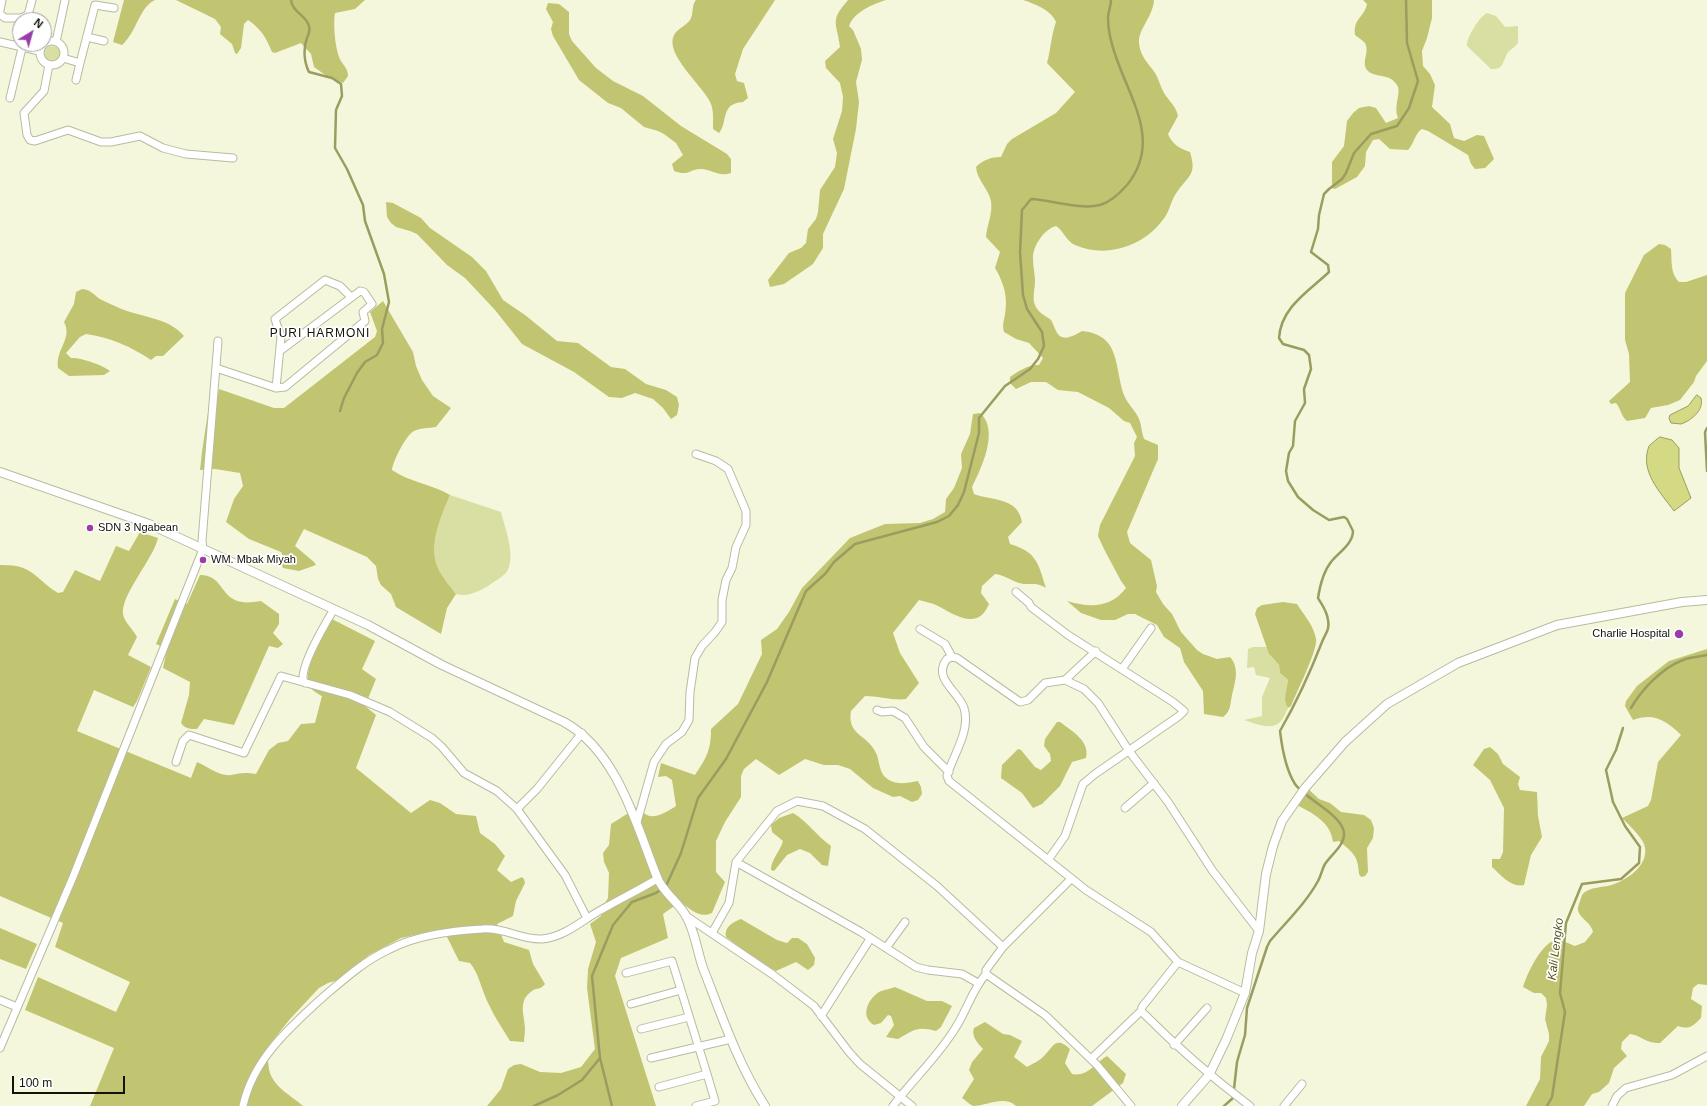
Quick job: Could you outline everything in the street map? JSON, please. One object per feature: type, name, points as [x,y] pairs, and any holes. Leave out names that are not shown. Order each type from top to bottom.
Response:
[{"type":"street","points":[[0,10],[2,0]]},
{"type":"street","points":[[0,14],[5,18],[21,18],[28,15],[32,0]]},
{"type":"street","points":[[56,42],[65,0]]},
{"type":"street","points":[[76,80],[94,5],[114,8]]},
{"type":"street","points":[[87,37],[104,41]]},
{"type":"street","points":[[0,42],[12,44]]},
{"type":"street","points":[[40,52],[41,60],[49,65],[57,64],[63,58],[63,48],[56,42],[52,42]]},
{"type":"street","points":[[10,98],[21,52]]},
{"type":"street","points":[[63,58],[80,63]]},
{"type":"street","points":[[49,65],[44,91],[24,113],[27,135],[30,140],[35,141],[68,130],[101,142],[112,142],[140,136],[163,148],[186,154],[233,158]]},
{"type":"street","points":[[276,388],[280,351],[280,334],[275,319],[322,282],[328,280],[340,286],[351,297]]},
{"type":"street","points":[[216,368],[276,388],[284,387],[365,321],[363,313],[372,304],[362,291],[351,297],[280,351]]},
{"type":"street","points":[[0,1048],[76,869],[203,549],[202,541],[218,341]]},
{"type":"street","points":[[637,822],[656,758],[666,744],[682,732],[689,720],[690,692],[695,658],[702,646],[722,622],[722,600],[726,580],[732,568],[736,548],[746,525],[746,511],[728,469],[722,464],[696,454]]},
{"type":"street","points":[[0,472],[149,524],[368,625],[442,665],[564,722],[582,733],[598,750],[612,773],[637,822],[660,882],[686,916],[814,1006],[860,1064],[912,1106]]},
{"type":"street","points":[[1016,592],[1037,612],[1068,634],[1173,702],[1184,711],[1180,716],[1095,774],[1084,784],[1065,836],[1048,860]]},
{"type":"street","points":[[1182,1106],[1209,1076],[1226,1040],[1242,992],[1259,931],[1266,874],[1272,846],[1282,821],[1303,790],[1345,742],[1387,704],[1458,663],[1557,625],[1682,602],[1707,600]]},
{"type":"street","points":[[306,683],[302,679],[303,674],[315,644],[334,609]]},
{"type":"street","points":[[1122,669],[1151,628]]},
{"type":"street","points":[[920,629],[945,644],[952,657],[957,658],[1020,702],[1028,700],[1045,683],[1065,680],[1084,689],[1098,703],[1212,870],[1259,931]]},
{"type":"street","points":[[1065,680],[1096,651]]},
{"type":"street","points":[[952,657],[944,663],[942,670],[947,684],[961,702],[965,714],[963,733],[948,776],[950,781],[1071,879],[1151,932],[1178,962],[1242,992]]},
{"type":"street","points":[[176,762],[183,741],[189,735],[244,753],[281,676],[350,695],[390,712],[421,730],[442,747],[464,773],[497,791],[517,809],[565,875],[586,918]]},
{"type":"street","points":[[877,710],[882,712],[893,711],[905,718],[924,746],[949,772]]},
{"type":"street","points":[[517,809],[537,789],[582,733]]},
{"type":"street","points":[[1125,808],[1154,783]]},
{"type":"street","points":[[712,933],[729,903],[736,862],[777,811],[797,801],[824,806],[865,829],[895,851],[1003,947]]},
{"type":"street","points":[[736,862],[861,932],[870,939],[920,968],[962,974],[978,983]]},
{"type":"street","points":[[893,1106],[900,1096],[934,1060],[957,1026],[978,983],[986,974],[986,970],[1003,947],[1071,879]]},
{"type":"street","points":[[243,1106],[245,1094],[256,1071],[279,1038],[334,988],[361,966],[387,950],[422,938],[483,929],[542,939],[570,930],[586,918],[660,882]]},
{"type":"street","points":[[686,916],[702,966],[731,1039],[755,1091],[765,1106]]},
{"type":"street","points":[[886,948],[905,922]]},
{"type":"street","points":[[821,1016],[870,939]]},
{"type":"street","points":[[626,973],[672,961],[715,1101],[696,1106]]},
{"type":"street","points":[[1091,1059],[1141,1011],[1142,1007],[1178,962]]},
{"type":"street","points":[[986,974],[1044,1015],[1091,1059],[1131,1106]]},
{"type":"street","points":[[631,1004],[682,990]]},
{"type":"street","points":[[0,1000],[17,1007]]},
{"type":"street","points":[[1174,1045],[1207,1008]]},
{"type":"street","points":[[1141,1011],[1174,1045],[1209,1076],[1250,1106]]},
{"type":"street","points":[[641,1029],[689,1017]]},
{"type":"street","points":[[651,1058],[731,1039]]},
{"type":"street","points":[[1612,1106],[1621,1090],[1672,1075],[1707,1056]]},
{"type":"street","points":[[659,1086],[707,1074]]},
{"type":"street","points":[[1284,1106],[1302,1084]]},
{"type":"shaded area","points":[[124,0],[155,0],[145,8],[127,40],[122,45],[113,42]]},
{"type":"shaded area","points":[[176,0],[365,0],[355,9],[335,13],[334,29],[336,47],[339,57],[348,73],[348,76],[343,83],[328,77],[314,67],[311,54],[301,43],[275,53],[272,52],[263,34],[248,20],[244,24],[241,48],[237,54],[235,53],[232,44],[220,34],[221,27],[215,19]]},
{"type":"shaded area","points":[[696,0],[775,0],[743,49],[735,74],[737,81],[744,83],[748,98],[743,102],[736,103],[731,106],[726,114],[722,129],[719,133],[713,129],[713,112],[710,102],[679,60],[672,43],[675,33],[690,20]]},
{"type":"shaded area","points":[[848,0],[886,0],[870,6],[859,13],[851,21],[849,26],[853,30],[861,49],[862,60],[856,82],[859,102],[856,129],[844,189],[823,234],[823,248],[813,264],[784,284],[770,287],[768,280],[789,253],[801,248],[806,243],[808,229],[816,219],[818,212],[820,190],[835,167],[837,153],[833,139],[842,111],[843,97],[840,83],[826,68],[825,61],[840,47],[836,27],[836,18]]},
{"type":"shaded area","points":[[1023,0],[1154,0],[1151,12],[1139,38],[1140,48],[1145,59],[1156,75],[1164,93],[1177,112],[1178,116],[1168,134],[1177,146],[1190,152],[1193,166],[1191,174],[1175,195],[1167,214],[1157,227],[1147,236],[1124,247],[1100,251],[1087,249],[1072,243],[1056,226],[1047,231],[1040,239],[1034,249],[1033,254],[1035,281],[1034,299],[1038,310],[1051,320],[1058,335],[1061,337],[1064,338],[1075,335],[1082,331],[1095,334],[1104,339],[1110,345],[1117,363],[1124,395],[1139,418],[1144,439],[1158,445],[1158,459],[1127,532],[1130,543],[1151,560],[1157,586],[1156,592],[1163,604],[1172,614],[1181,632],[1197,650],[1203,654],[1217,659],[1230,657],[1233,661],[1236,676],[1230,708],[1223,717],[1204,714],[1203,691],[1184,662],[1180,648],[1164,637],[1157,625],[1135,614],[1128,614],[1115,620],[1101,620],[1081,613],[1067,601],[1084,605],[1100,605],[1114,599],[1126,588],[1098,536],[1100,525],[1135,456],[1134,443],[1137,437],[1130,423],[1124,421],[1109,408],[1078,392],[1058,390],[1046,382],[1031,382],[1016,389],[1010,383],[1010,377],[1020,370],[1039,365],[1043,358],[1029,343],[1016,339],[1004,332],[1003,325],[1006,308],[1006,296],[1001,279],[995,268],[1000,252],[986,237],[991,210],[991,201],[988,192],[978,176],[976,167],[987,159],[1001,157],[1007,144],[1012,139],[1056,113],[1075,92],[1047,63],[1056,22],[1054,18],[1042,8]]},
{"type":"shaded area","points":[[1363,0],[1432,0],[1432,18],[1422,51],[1423,66],[1430,74],[1435,85],[1432,107],[1450,124],[1454,138],[1464,141],[1477,135],[1484,136],[1494,159],[1485,168],[1475,169],[1471,164],[1468,155],[1428,131],[1422,129],[1408,150],[1390,149],[1379,139],[1373,140],[1366,152],[1365,166],[1357,177],[1335,189],[1332,188],[1332,162],[1344,146],[1347,121],[1353,113],[1359,108],[1369,106],[1376,108],[1386,123],[1398,118],[1396,108],[1399,91],[1397,85],[1390,78],[1370,73],[1367,70],[1365,67],[1367,50],[1365,43],[1355,35],[1357,21],[1366,9],[1367,4]]},
{"type":"shaded area","points":[[548,3],[559,4],[569,12],[569,34],[572,41],[596,68],[613,81],[643,96],[681,126],[727,154],[731,159],[731,173],[719,174],[702,169],[687,173],[679,173],[674,171],[672,164],[683,155],[676,143],[658,131],[644,127],[621,108],[608,103],[579,80],[553,36],[551,29],[553,22],[546,9]]},
{"type":"shaded area","points":[[1487,13],[1496,16],[1505,27],[1518,26],[1518,43],[1508,52],[1501,67],[1495,69],[1491,69],[1467,46],[1467,42],[1474,28],[1481,18]]},
{"type":"shaded area","points":[[52,46],[59,51],[59,57],[52,62],[45,57],[44,54],[45,52],[52,52]]},
{"type":"shaded area","points":[[386,202],[393,203],[421,218],[430,228],[472,257],[486,271],[503,300],[525,315],[557,341],[578,343],[611,367],[625,369],[646,384],[666,390],[677,397],[679,405],[677,415],[671,419],[663,408],[653,399],[635,393],[622,398],[609,397],[574,372],[522,344],[495,310],[465,278],[447,265],[417,234],[396,227],[391,223],[387,217]]},
{"type":"shaded area","points":[[1659,244],[1665,245],[1671,249],[1673,271],[1679,282],[1686,282],[1707,275],[1707,361],[1696,376],[1694,382],[1680,400],[1668,405],[1651,408],[1645,418],[1627,421],[1623,417],[1616,403],[1611,404],[1609,401],[1630,382],[1629,354],[1625,340],[1625,293],[1644,255]]},
{"type":"shaded area","points":[[82,289],[90,291],[102,300],[125,310],[170,325],[184,336],[163,356],[156,356],[151,360],[120,343],[95,335],[86,334],[80,337],[66,353],[71,358],[91,362],[110,371],[104,375],[69,376],[58,368],[58,361],[66,334],[64,322],[74,304],[76,292]]},
{"type":"shaded area","points":[[383,301],[413,352],[416,366],[422,380],[433,396],[451,408],[436,427],[419,429],[411,433],[400,449],[392,470],[450,495],[437,531],[434,550],[438,568],[456,594],[447,608],[441,634],[396,607],[391,594],[381,585],[378,579],[376,566],[367,557],[304,529],[295,546],[316,565],[299,571],[283,568],[281,552],[249,539],[226,522],[234,499],[243,486],[240,473],[215,469],[200,470],[210,398],[217,400],[219,389],[274,408],[284,408],[375,337],[377,331],[370,312]]},
{"type":"shaded area","points":[[1697,395],[1701,398],[1701,407],[1696,414],[1681,424],[1671,423],[1669,418],[1670,415],[1688,406]]},
{"type":"shaded area","points":[[980,413],[986,420],[989,439],[984,460],[972,487],[974,494],[1010,504],[1020,514],[1022,522],[1008,537],[1010,544],[1019,547],[1031,555],[1038,565],[1046,588],[1036,584],[1019,583],[995,574],[982,586],[981,593],[989,604],[979,617],[973,619],[966,618],[934,604],[919,600],[893,633],[900,653],[919,683],[906,699],[865,696],[851,711],[851,719],[854,730],[871,745],[875,751],[881,771],[885,777],[897,783],[918,781],[922,794],[918,800],[912,802],[900,796],[893,797],[873,788],[850,769],[838,765],[824,765],[805,759],[779,775],[756,759],[744,769],[741,776],[741,797],[725,822],[716,841],[716,872],[725,882],[712,913],[707,915],[699,914],[680,902],[663,914],[668,938],[621,958],[615,976],[656,1106],[487,1106],[501,1089],[508,1069],[514,1065],[521,1064],[540,1072],[561,1073],[581,1067],[595,1049],[587,988],[588,969],[596,942],[590,924],[601,916],[603,906],[608,898],[609,873],[604,862],[603,853],[609,845],[611,824],[638,807],[647,815],[656,816],[676,806],[672,780],[666,776],[658,777],[661,763],[695,775],[708,753],[711,729],[738,704],[762,654],[761,640],[777,629],[789,612],[802,588],[850,538],[885,524],[920,523],[933,519],[945,512],[946,499],[954,488],[962,468],[961,454],[970,434],[973,414]]},
{"type":"shaded area","points":[[1660,437],[1672,440],[1679,448],[1679,468],[1691,498],[1674,511],[1652,481],[1647,464],[1649,446]]},
{"type":"shaded area","points":[[450,495],[501,512],[509,543],[510,559],[509,567],[506,573],[488,586],[468,594],[456,594],[442,575],[435,559],[434,550],[437,531]]},
{"type":"shaded area","points":[[140,532],[158,538],[155,547],[127,597],[123,614],[125,620],[137,637],[128,655],[151,667],[133,707],[94,690],[77,731],[191,778],[197,762],[214,771],[227,775],[240,773],[256,774],[269,750],[278,743],[288,741],[301,724],[315,723],[322,696],[310,687],[308,672],[315,653],[332,619],[375,641],[362,669],[376,679],[365,706],[376,715],[356,768],[411,813],[430,800],[440,803],[456,814],[476,816],[480,833],[495,844],[505,856],[497,870],[511,882],[522,877],[524,879],[525,883],[516,901],[513,916],[497,924],[504,942],[529,950],[533,964],[545,984],[527,995],[523,1004],[525,1029],[524,1042],[510,1041],[491,1010],[473,967],[470,963],[459,961],[443,929],[401,938],[369,955],[342,979],[328,983],[319,988],[290,1019],[266,1049],[269,1070],[272,1078],[280,1087],[303,1106],[90,1106],[114,1048],[25,1010],[38,977],[116,1012],[130,982],[55,947],[63,923],[0,896],[0,565],[11,565],[27,569],[58,593],[63,592],[75,570],[100,581],[116,546],[129,551]]},
{"type":"shaded area","points":[[200,575],[212,578],[230,597],[235,600],[245,602],[261,601],[279,614],[279,624],[273,633],[283,644],[278,648],[269,646],[234,725],[204,719],[197,729],[193,729],[186,728],[181,723],[189,695],[190,682],[163,668],[167,649],[156,644],[175,599],[187,604]]},
{"type":"shaded area","points":[[1283,602],[1297,604],[1311,625],[1316,639],[1316,645],[1310,662],[1291,706],[1288,708],[1285,702],[1285,695],[1288,680],[1280,673],[1279,665],[1269,654],[1255,614],[1257,608],[1262,605]]},
{"type":"shaded area","points":[[1253,647],[1267,647],[1271,657],[1279,665],[1280,673],[1288,680],[1285,702],[1288,708],[1284,717],[1277,725],[1262,726],[1244,720],[1262,716],[1262,697],[1270,678],[1256,675],[1254,667],[1247,668],[1248,649]]},
{"type":"shaded area","points":[[1707,649],[1707,985],[1698,984],[1693,988],[1691,999],[1702,1006],[1701,1018],[1696,1023],[1686,1028],[1678,1026],[1660,1043],[1650,1042],[1630,1034],[1622,1042],[1621,1049],[1627,1056],[1614,1068],[1609,1083],[1599,1092],[1592,1094],[1584,1106],[1526,1106],[1540,1079],[1541,1057],[1549,1041],[1549,1034],[1545,1019],[1547,1005],[1546,998],[1541,993],[1534,993],[1523,987],[1528,974],[1541,952],[1551,942],[1559,940],[1575,946],[1585,942],[1593,932],[1590,925],[1579,914],[1578,910],[1582,895],[1585,892],[1620,882],[1632,874],[1642,864],[1645,851],[1644,844],[1622,818],[1648,806],[1651,800],[1658,762],[1681,735],[1659,719],[1647,717],[1633,720],[1625,706],[1626,701],[1637,686],[1669,661]]},
{"type":"shaded area","points":[[1057,722],[1060,722],[1079,737],[1087,752],[1086,758],[1072,762],[1060,786],[1042,804],[1033,808],[1022,793],[1001,778],[1002,765],[1018,749],[1021,750],[1035,767],[1041,770],[1051,761],[1050,754],[1044,746],[1045,739]]},
{"type":"shaded area","points":[[1490,747],[1498,754],[1503,764],[1520,777],[1518,784],[1520,790],[1537,792],[1538,816],[1542,837],[1531,855],[1524,885],[1515,885],[1511,883],[1492,867],[1492,859],[1500,859],[1503,852],[1504,808],[1490,780],[1473,765],[1484,749]]},
{"type":"shaded area","points":[[1304,785],[1319,799],[1330,803],[1341,812],[1364,815],[1371,820],[1374,828],[1373,838],[1367,848],[1368,872],[1365,876],[1361,877],[1359,874],[1354,855],[1339,841],[1333,842],[1328,828],[1323,822],[1311,812],[1290,802]]},
{"type":"shaded area","points":[[793,813],[831,846],[828,866],[822,865],[810,853],[800,849],[787,855],[774,871],[771,870],[772,862],[783,841],[772,832],[771,825],[779,818]]},
{"type":"shaded area","points":[[741,919],[777,940],[787,943],[792,938],[798,938],[807,944],[815,958],[814,965],[808,970],[796,962],[776,971],[761,963],[726,937],[726,930],[732,923]]},
{"type":"shaded area","points":[[0,928],[37,944],[26,969],[0,959]]},
{"type":"shaded area","points":[[895,987],[927,1001],[942,1001],[952,1006],[941,1027],[936,1031],[924,1029],[916,1030],[898,1039],[886,1037],[894,1025],[891,1016],[888,1015],[881,1023],[874,1025],[867,1018],[866,1013],[868,1004],[875,995],[879,992]]},
{"type":"shaded area","points":[[985,1022],[1003,1034],[1010,1035],[1022,1041],[1014,1057],[1027,1067],[1041,1058],[1055,1044],[1061,1043],[1070,1049],[1065,1063],[1072,1074],[1083,1073],[1091,1069],[1107,1056],[1126,1074],[1123,1083],[1092,1106],[1016,1106],[1006,1101],[1001,1101],[973,1106],[962,1098],[974,1079],[969,1070],[972,1062],[983,1049],[974,1036],[973,1031],[974,1028]]},
{"type":"waterway","points":[[291,0],[296,11],[305,19],[309,26],[305,51],[306,64],[309,72],[332,78],[341,84],[342,96],[336,110],[335,148],[347,169],[363,205],[365,221],[384,274],[389,302],[382,329],[383,343],[377,355],[365,362],[357,373],[344,398],[340,411]]},
{"type":"waterway","points":[[612,1106],[600,1058],[592,976],[613,925],[632,902],[656,893],[666,886],[681,853],[698,798],[726,759],[767,682],[806,591],[825,574],[834,562],[855,544],[937,522],[949,516],[958,505],[964,492],[979,433],[979,418],[1005,386],[1030,369],[1038,359],[1044,346],[1042,332],[1027,309],[1023,295],[1020,252],[1022,210],[1031,199],[1075,206],[1104,204],[1115,197],[1127,185],[1137,169],[1142,153],[1143,137],[1135,105],[1110,38],[1108,18],[1111,0]]},
{"type":"waterway","points":[[1224,1106],[1233,1098],[1237,1062],[1245,1035],[1247,1008],[1267,947],[1270,941],[1308,897],[1319,879],[1325,864],[1340,846],[1344,837],[1342,826],[1337,820],[1295,784],[1283,752],[1280,731],[1292,710],[1328,629],[1327,614],[1318,598],[1322,579],[1331,562],[1351,540],[1353,531],[1347,519],[1344,517],[1329,520],[1313,510],[1298,497],[1288,481],[1286,471],[1289,453],[1293,446],[1295,421],[1305,403],[1304,389],[1311,369],[1309,355],[1304,350],[1283,344],[1279,338],[1281,327],[1290,309],[1297,300],[1329,272],[1328,265],[1311,252],[1318,229],[1319,215],[1324,194],[1342,179],[1354,153],[1371,134],[1397,126],[1409,108],[1418,81],[1407,43],[1406,0]]},
{"type":"waterway","name":"Kali Lengko","points":[[1707,428],[1705,432],[1707,471]]},
{"type":"waterway","name":"Kali Lengko","points":[[1631,708],[1653,680],[1668,668],[1686,659],[1707,655]]},
{"type":"waterway","name":"Kali Lengko","points":[[1547,1106],[1552,1097],[1565,1012],[1560,993],[1566,923],[1582,884],[1621,879],[1639,863],[1640,847],[1625,826],[1613,802],[1606,770],[1616,750],[1623,728]]},
{"type":"waterway","points":[[534,1106],[558,1095],[582,1080],[600,1058]]},
{"type":"place","name":"SDN 3 Ngabean","points":[[90,528]]},
{"type":"place","name":"WM. Mbak Miyah","points":[[203,560]]},
{"type":"place","name":"Charlie Hospital","points":[[1679,634]]},
{"type":"district","name":"PURI HARMONI","points":[[320,334]]}]
